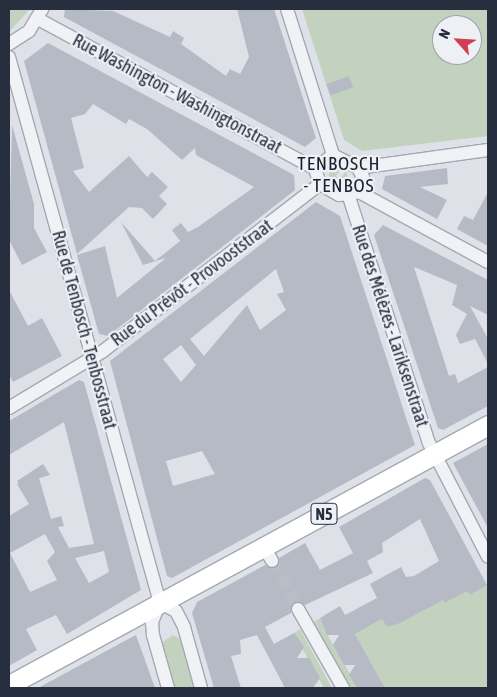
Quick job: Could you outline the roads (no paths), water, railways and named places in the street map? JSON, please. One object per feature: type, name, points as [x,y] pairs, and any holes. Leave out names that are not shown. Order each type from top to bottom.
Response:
[{"type":"main road","name":"N5","points":[[9,685],[160,603],[268,554],[488,425]]},
{"type":"street","points":[[287,9],[333,155],[358,168],[488,150]]},
{"type":"street","points":[[9,44],[40,14]]},
{"type":"street","name":"Rue Washington - Washingtonstraat","points":[[40,14],[315,169]]},
{"type":"street","name":"Rue de Tenbosch - Tenbosstraat","points":[[9,57],[160,603]]},
{"type":"street","points":[[333,155],[315,169],[320,184],[354,194],[488,262]]},
{"type":"street","name":"Rue des Mélèzes - Lariksenstraat","points":[[358,168],[363,177],[354,194],[434,455],[488,557]]},
{"type":"street","name":"Rue du Prévôt - Provooststraat","points":[[9,408],[92,359],[320,184]]},
{"type":"street","points":[[168,688],[153,635],[152,622],[160,603],[176,611],[184,627],[201,688]]},
{"type":"street","points":[[298,609],[343,688]]},
{"type":"tunnel","points":[[272,561],[298,609]]},
{"type":"district","name":"TENBOSCH - TENBOS","points":[[339,175]]}]
